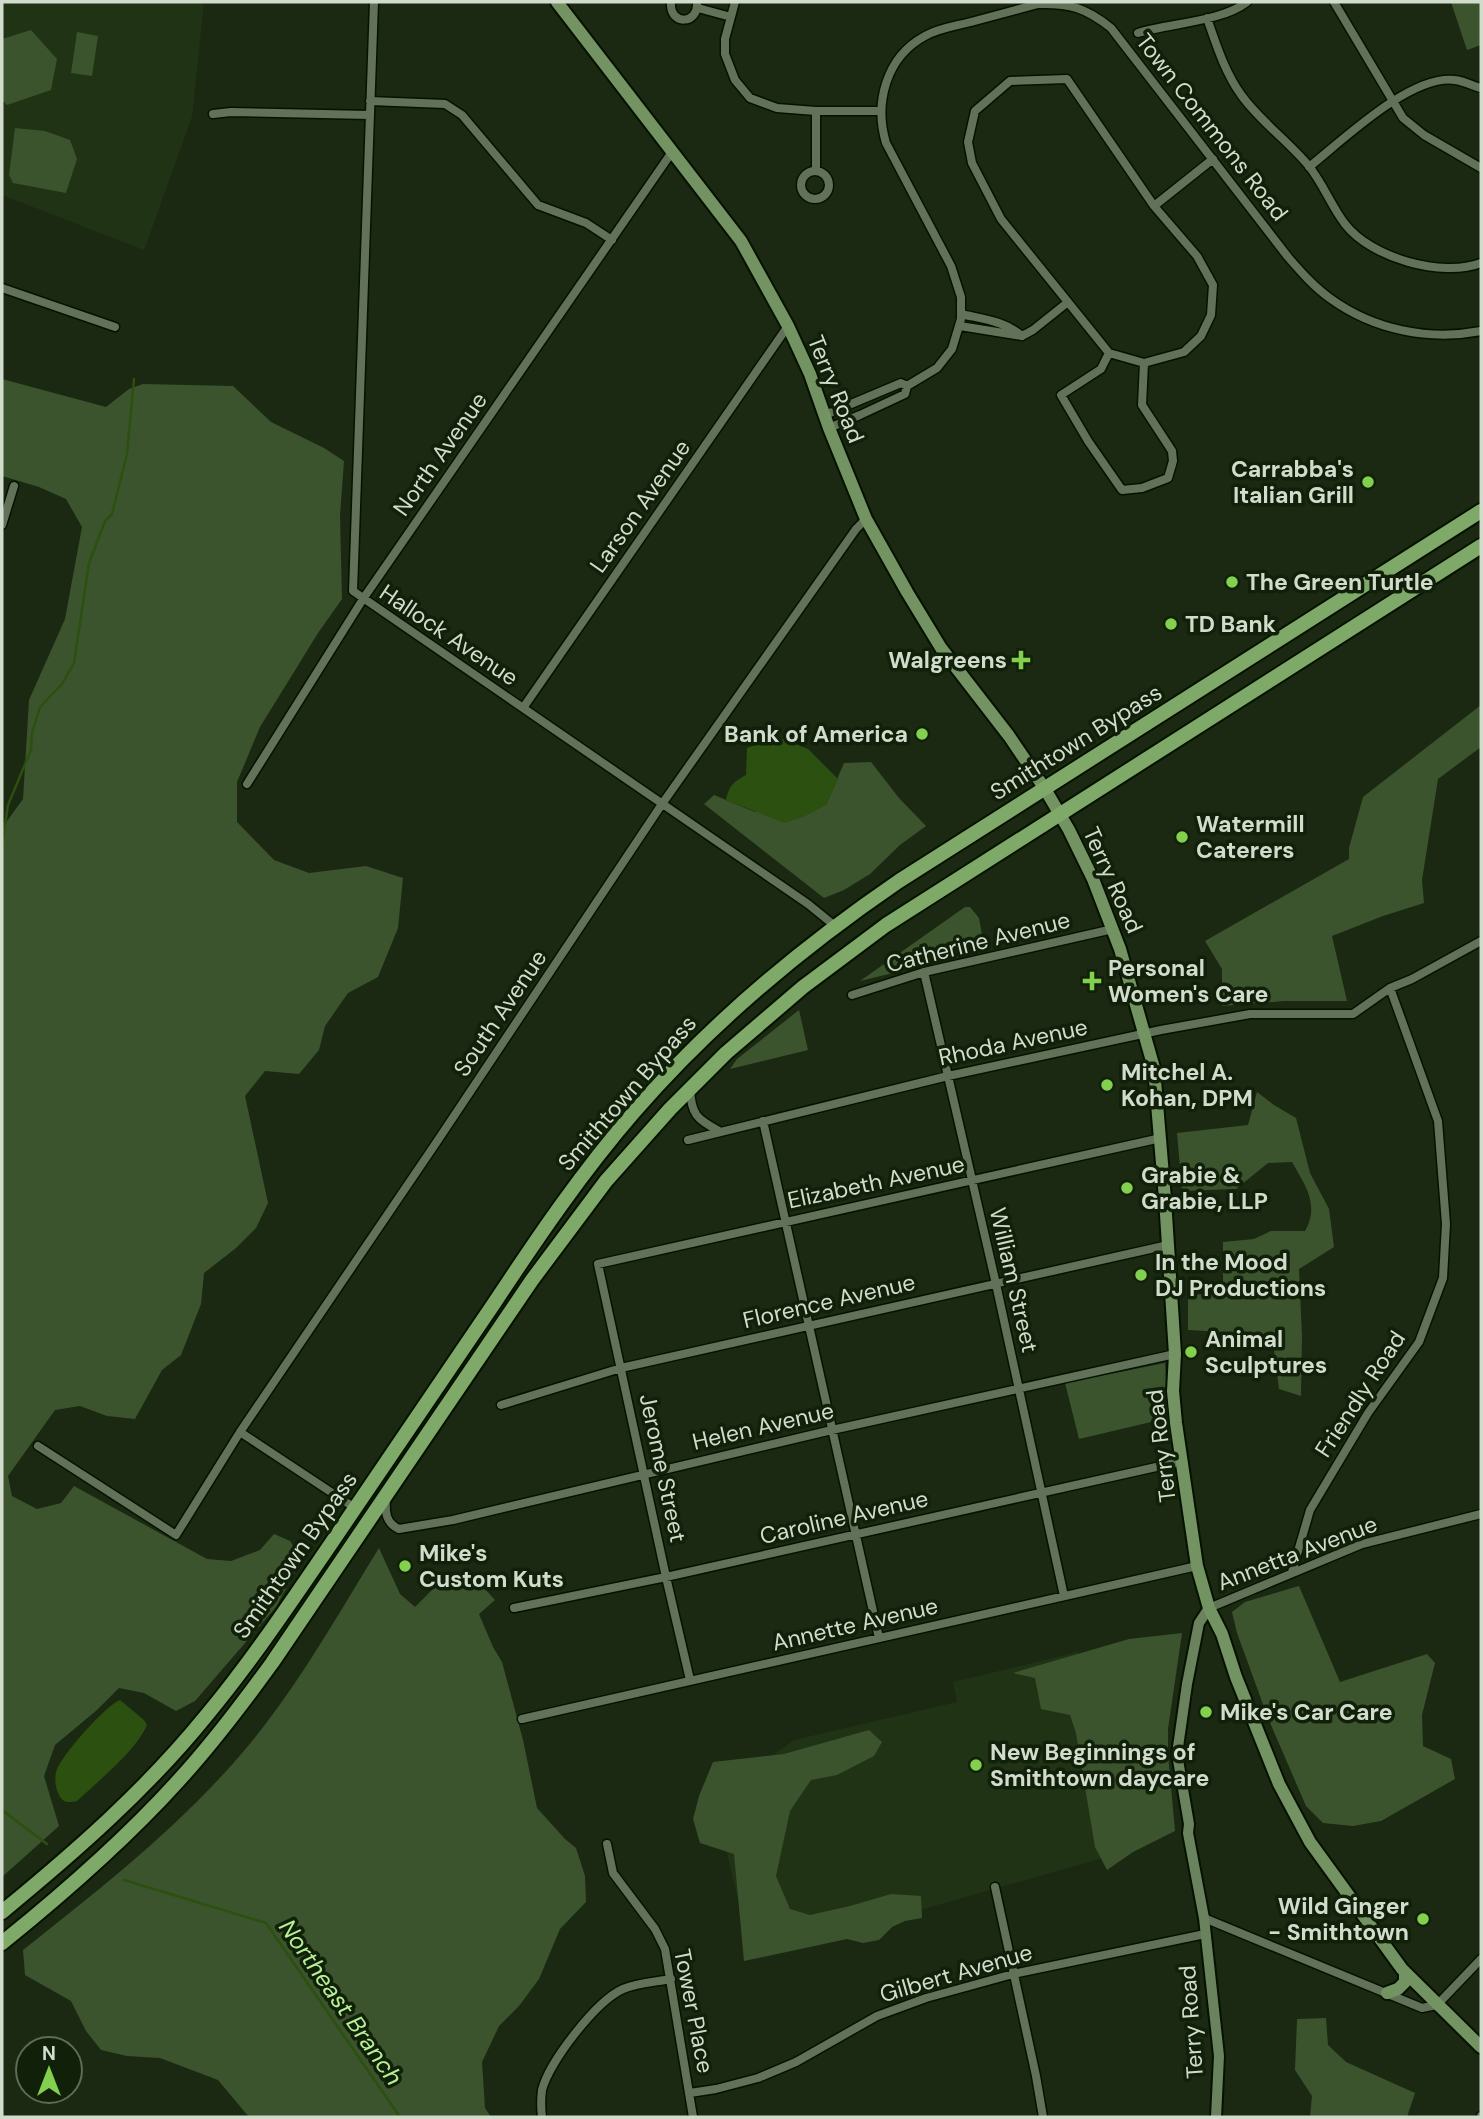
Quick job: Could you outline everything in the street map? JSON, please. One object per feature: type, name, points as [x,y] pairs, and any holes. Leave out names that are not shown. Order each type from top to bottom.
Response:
[{"type":"highway","name":"Smithtown Bypass","points":[[2,1912],[118,1812],[188,1737],[260,1646],[555,1213],[613,1137],[662,1081],[723,1019],[835,926],[899,881],[1481,511]]},
{"type":"highway","name":"Smithtown Bypass","points":[[2,1943],[104,1856],[195,1762],[265,1673],[566,1231],[626,1157],[726,1053],[783,1003],[886,925],[1481,545]]},
{"type":"main road","name":"Terry Road","points":[[557,2],[741,241],[788,326],[810,374],[866,519],[941,648],[1009,736],[1045,789],[1089,872],[1113,929],[1154,1068],[1175,1354],[1175,1413],[1197,1566],[1209,1608]]},
{"type":"main road","points":[[1209,1608],[1222,1634],[1236,1677],[1279,1784],[1310,1842],[1405,1972],[1481,2047]]},
{"type":"main road","points":[[1387,1993],[1398,1989],[1405,1982],[1405,1972]]},
{"type":"street","name":"Hallock Avenue","points":[[374,2],[353,591],[808,904],[835,926]]},
{"type":"street","points":[[670,2],[670,11],[682,20],[695,15],[697,5],[731,17]]},
{"type":"street","points":[[735,2],[725,39],[726,54],[735,80],[750,98],[777,108],[881,111]]},
{"type":"street","points":[[1138,33],[1207,18],[1247,2]]},
{"type":"street","points":[[1334,2],[1404,118],[1424,135],[1481,168]]},
{"type":"street","name":"Town Commons Road","points":[[827,421],[860,415],[905,394],[906,386],[941,363],[952,349],[960,327],[959,285],[886,143],[881,111],[884,88],[895,63],[924,36],[1038,4],[1066,5],[1090,12],[1111,28],[1288,257],[1329,298],[1368,320],[1395,329],[1437,335],[1481,331]]},
{"type":"street","points":[[1207,18],[1221,56],[1242,96],[1309,167],[1346,226],[1371,246],[1402,261],[1463,269],[1481,263]]},
{"type":"street","points":[[1067,79],[1154,206],[1198,256],[1213,285],[1211,314],[1201,336],[1184,352],[1144,363],[1109,353],[1068,302],[1002,219],[972,163],[968,142],[975,111],[1010,81],[1067,79]]},
{"type":"street","points":[[1309,167],[1393,100],[1427,82],[1455,80],[1481,88]]},
{"type":"street","points":[[370,102],[445,104],[462,115],[538,205],[586,223],[612,240]]},
{"type":"street","points":[[816,111],[816,171]]},
{"type":"street","points":[[212,114],[231,112],[369,115]]},
{"type":"street","name":"North Avenue","points":[[247,783],[363,599],[672,152]]},
{"type":"street","points":[[1154,206],[1213,159]]},
{"type":"street","points":[[2,288],[115,327]]},
{"type":"street","points":[[960,327],[1022,335],[1033,330],[1068,302]]},
{"type":"street","points":[[961,314],[1013,327],[1022,335]]},
{"type":"street","name":"Larson Avenue","points":[[523,708],[788,326]]},
{"type":"street","points":[[1109,353],[1101,369],[1061,395],[1088,441],[1122,490],[1142,488],[1168,478],[1173,461],[1172,451],[1142,405],[1144,363]]},
{"type":"street","name":"Town Commons Road","points":[[827,421],[901,383],[906,386]]},
{"type":"street","points":[[2,525],[14,486]]},
{"type":"street","name":"South Avenue","points":[[38,1446],[176,1535],[240,1432],[662,804],[856,529],[866,519]]},
{"type":"street","name":"Catherine Avenue","points":[[852,995],[924,972],[1113,929]]},
{"type":"street","name":"Rhoda Avenue","points":[[688,1140],[948,1076],[1145,1033],[1250,1013],[1353,1013],[1390,988],[1481,941]]},
{"type":"street","name":"William Street","points":[[924,972],[1064,1596]]},
{"type":"street","name":"Friendly Road","points":[[1292,1572],[1310,1510],[1367,1413],[1419,1342],[1443,1278],[1446,1224],[1438,1121],[1390,988]]},
{"type":"street","points":[[690,1088],[691,1105],[695,1113],[703,1122],[719,1131]]},
{"type":"street","points":[[763,1121],[878,1639]]},
{"type":"street","name":"Elizabeth Avenue","points":[[598,1264],[1161,1138]]},
{"type":"street","name":"Florence Avenue","points":[[501,1405],[621,1368],[1168,1245]]},
{"type":"street","name":"Jerome Street","points":[[598,1264],[690,1680]]},
{"type":"street","name":"Helen Avenue","points":[[386,1496],[387,1518],[392,1525],[402,1530],[1175,1354]]},
{"type":"street","points":[[240,1432],[355,1508]]},
{"type":"street","name":"Caroline Avenue","points":[[513,1608],[666,1577],[1183,1461]]},
{"type":"street","name":"Annetta Avenue","points":[[1209,1608],[1362,1544],[1481,1514]]},
{"type":"street","name":"Annette Avenue","points":[[522,1719],[1197,1566]]},
{"type":"street","name":"Terry Road","points":[[1209,1608],[1199,1623],[1177,1754],[1204,1918],[1219,2056],[1216,2117]]},
{"type":"street","name":"Tower Place","points":[[607,1844],[613,1872],[655,1929],[665,1949],[693,2117]]},
{"type":"street","points":[[995,1887],[1043,2117]]},
{"type":"street","points":[[1204,1918],[1422,2008],[1437,2005],[1481,1959]]},
{"type":"street","name":"Gilbert Avenue","points":[[690,2093],[758,2078],[796,2062],[877,2016],[926,1998],[1013,1974],[1205,1934]]},
{"type":"street","points":[[542,2117],[542,2091],[551,2070],[579,2028],[604,2001],[623,1989],[671,1979]]},
{"type":"shaded area","points":[[2,2],[204,2],[192,117],[144,250],[2,195]]},
{"type":"shaded area","points":[[1451,2],[1481,2],[1481,45],[1467,50]]},
{"type":"shaded area","points":[[31,30],[57,59],[51,90],[7,105],[2,100],[2,39]]},
{"type":"shaded area","points":[[77,32],[98,36],[92,76],[71,73]]},
{"type":"shaded area","points":[[15,128],[45,131],[70,140],[77,159],[66,193],[13,183],[9,175]]},
{"type":"shaded area","points":[[2,379],[106,407],[129,389],[143,384],[233,386],[271,422],[344,461],[340,516],[342,599],[260,727],[237,782],[237,822],[274,860],[309,873],[366,866],[403,878],[398,928],[378,977],[348,993],[325,1026],[319,1050],[299,1074],[265,1071],[245,1096],[268,1203],[256,1228],[204,1273],[201,1304],[181,1355],[162,1370],[135,1419],[107,1416],[80,1406],[55,1410],[8,1476],[12,1496],[37,1509],[61,1503],[74,1486],[207,1559],[231,1561],[260,1550],[274,1534],[290,1541],[302,1559],[276,1607],[195,1701],[176,1711],[144,1693],[119,1688],[55,1745],[44,1776],[59,1826],[2,1877],[2,828],[23,799],[29,700],[65,619],[82,527],[66,499],[39,487],[2,476]]},
{"type":"shaded area","points":[[1481,705],[1481,747],[1438,779],[1422,880],[1424,903],[1332,936],[1347,1001],[1284,1001],[1222,1006],[1222,969],[1205,941],[1349,859],[1349,848],[1363,797]]},
{"type":"shaded area","points":[[783,739],[808,749],[838,779],[826,805],[784,823],[726,800],[732,785],[746,775],[747,748],[762,742]]},
{"type":"shaded area","points":[[871,762],[899,798],[926,826],[900,845],[870,874],[844,890],[824,898],[704,804],[714,795],[755,812],[826,805],[844,763]]},
{"type":"shaded area","points":[[965,907],[970,907],[979,918],[985,951],[860,981]]},
{"type":"shaded area","points":[[799,1010],[808,1050],[730,1069],[737,1059]]},
{"type":"shaded area","points":[[1257,1092],[1296,1118],[1310,1173],[1329,1209],[1334,1247],[1299,1269],[1301,1396],[1279,1389],[1274,1350],[1260,1334],[1188,1330],[1188,1296],[1223,1291],[1223,1242],[1254,1239],[1271,1231],[1305,1231],[1309,1222],[1309,1195],[1292,1162],[1268,1163],[1236,1189],[1182,1191],[1177,1133],[1248,1125]]},
{"type":"shaded area","points":[[1165,1363],[1168,1418],[1079,1439],[1065,1383]]},
{"type":"shaded area","points":[[379,1548],[400,1594],[415,1607],[447,1575],[475,1578],[495,1600],[479,1614],[502,1662],[523,1740],[537,1808],[576,1848],[585,1876],[586,1902],[560,1929],[539,1979],[519,2006],[499,2026],[482,2062],[485,2108],[491,2117],[249,2117],[218,2080],[160,2058],[127,2056],[101,2050],[86,2031],[71,2001],[25,1975],[23,1950],[151,1845],[238,1758],[295,1683]]},
{"type":"shaded area","points":[[1299,1586],[1340,1682],[1427,1654],[1435,1663],[1422,1715],[1423,1746],[1451,1759],[1455,1779],[1381,1821],[1353,1826],[1323,1823],[1306,1806],[1268,1718],[1237,1633],[1232,1612],[1245,1602]]},
{"type":"shaded area","points":[[1182,1633],[1168,1729],[1175,1831],[1133,1852],[1107,1870],[1095,1847],[1076,1733],[1070,1715],[1041,1709],[1035,1678],[1013,1673],[1129,1639]]},
{"type":"shaded area","points":[[1078,1652],[1106,1857],[752,1958],[720,1824],[734,1783],[794,1740],[957,1702],[953,1682]]},
{"type":"shaded area","points":[[120,1700],[144,1720],[147,1725],[142,1735],[116,1765],[77,1801],[64,1801],[56,1785],[57,1769],[86,1731]]},
{"type":"shaded area","points":[[869,1730],[882,1742],[874,1756],[837,1775],[811,1780],[790,1811],[776,1876],[790,1909],[810,1915],[891,1894],[921,1896],[922,1918],[892,1927],[879,1940],[863,1943],[847,1939],[744,1961],[734,1854],[700,1843],[693,1819],[713,1762],[784,1754]]},
{"type":"shaded area","points":[[1326,2018],[1328,2045],[1346,2062],[1415,2093],[1407,2117],[1310,2117],[1312,2096],[1295,2070],[1297,2019]]},
{"type":"waterway","points":[[2,845],[8,805],[31,750],[32,733],[40,707],[62,684],[74,663],[89,563],[105,521],[112,514],[127,454],[134,379]]},
{"type":"waterway","name":"Northeast Branch","points":[[2,1810],[47,1844]]},
{"type":"waterway","name":"Northeast Branch","points":[[124,1880],[266,1923],[400,2117]]},
{"type":"place","name":"Carrabba's Italian Grill","points":[[1368,482]]},
{"type":"place","name":"The Green Turtle","points":[[1232,582]]},
{"type":"place","name":"TD Bank","points":[[1171,624]]},
{"type":"place","name":"Walgreens","points":[[1021,660]]},
{"type":"place","name":"Bank of America","points":[[922,734]]},
{"type":"place","name":"Watermill Caterers","points":[[1182,837]]},
{"type":"place","name":"Personal Women's Care","points":[[1092,981]]},
{"type":"place","name":"Mitchel A. Kohan, DPM","points":[[1107,1085]]},
{"type":"place","name":"Grabie & Grabie, LLP","points":[[1127,1188]]},
{"type":"place","name":"In the Mood DJ Productions","points":[[1141,1275]]},
{"type":"place","name":"Animal Sculptures","points":[[1191,1352]]},
{"type":"place","name":"Mike's Custom Kuts","points":[[405,1566]]},
{"type":"place","name":"Mike's Car Care","points":[[1206,1712]]},
{"type":"place","name":"New Beginnings of Smithtown daycare","points":[[976,1765]]},
{"type":"place","name":"Wild Ginger - Smithtown","points":[[1423,1919]]}]
